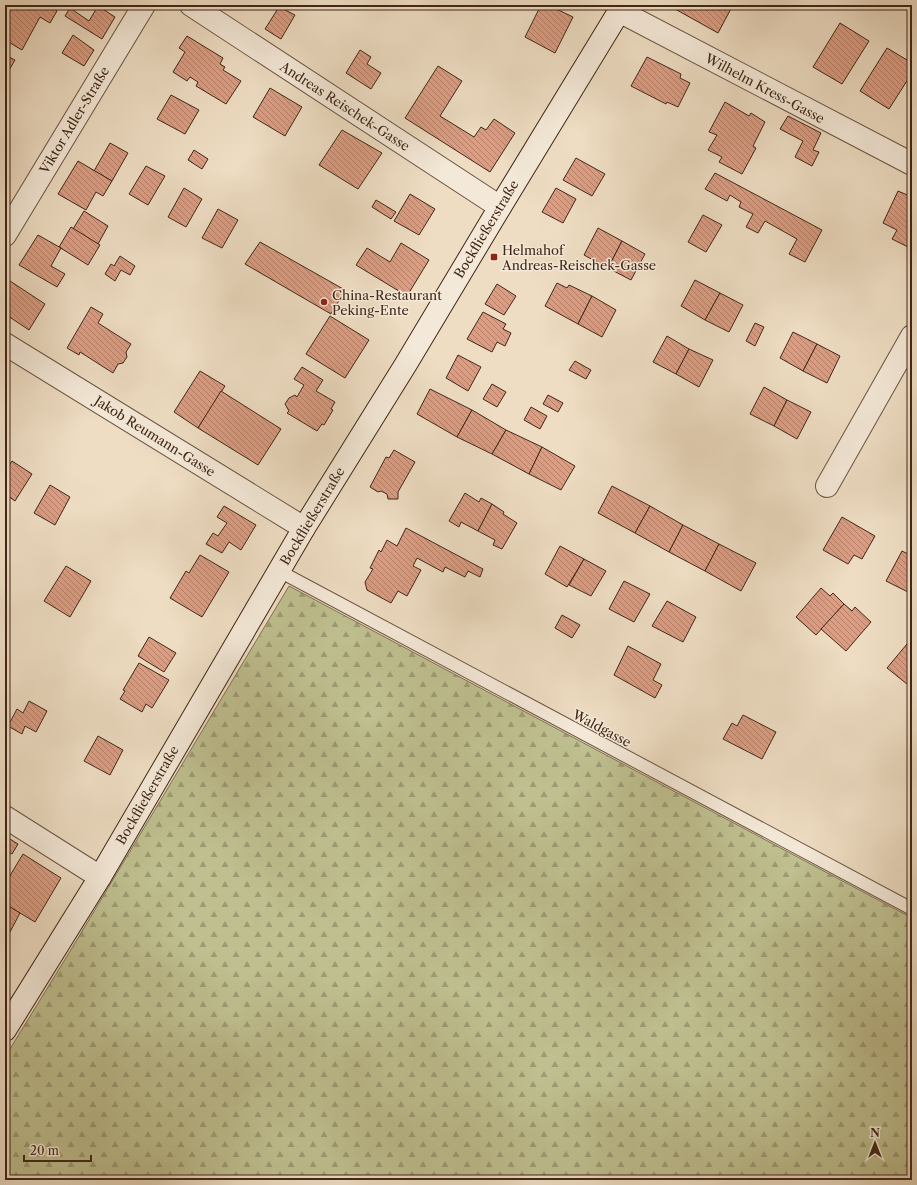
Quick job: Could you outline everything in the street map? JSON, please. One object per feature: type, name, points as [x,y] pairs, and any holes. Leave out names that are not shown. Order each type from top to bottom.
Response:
[{"type":"street","name":"Viktor Adler-Straße","points":[[5,235],[144,5]]},
{"type":"street","name":"Andreas Reischek-Gasse","points":[[191,5],[500,206]]},
{"type":"street","name":"Bockfließerstraße","points":[[5,1030],[100,877],[304,528],[402,371],[500,206],[621,8]]},
{"type":"street","name":"Wilhelm Kress-Gasse","points":[[621,8],[912,164]]},
{"type":"street","points":[[826,486],[912,336]]},
{"type":"street","name":"Jakob Reumann-Gasse","points":[[5,344],[304,528]]},
{"type":"street","points":[[5,818],[100,877]]},
{"type":"lane","name":"Waldgasse","points":[[279,571],[912,908]]},
{"type":"green space","points":[[289,586],[912,918],[912,1180],[5,1180],[5,1057]]},
{"type":"building","points":[[5,5],[48,5],[57,11],[50,23],[40,17],[22,50],[5,40]]},
{"type":"building","points":[[541,5],[548,5],[573,17],[555,53],[525,37]]},
{"type":"building","points":[[668,5],[733,5],[718,33]]},
{"type":"building","points":[[98,6],[115,17],[102,39],[65,16],[70,8],[89,21]]},
{"type":"building","points":[[279,7],[295,15],[281,39],[265,29]]},
{"type":"building","points":[[840,23],[869,41],[842,84],[813,67]]},
{"type":"building","points":[[73,35],[94,50],[84,66],[62,53]]},
{"type":"building","points":[[187,36],[223,58],[220,64],[225,67],[223,70],[241,81],[226,104],[196,86],[198,82],[190,77],[187,81],[173,72],[185,52],[179,48]]},
{"type":"building","points":[[887,48],[912,63],[912,73],[889,109],[860,91]]},
{"type":"building","points":[[360,50],[371,57],[367,64],[381,73],[371,89],[346,73]]},
{"type":"building","points":[[5,55],[15,60],[5,77]]},
{"type":"building","points":[[647,57],[681,74],[680,78],[690,83],[678,107],[667,102],[666,104],[631,86]]},
{"type":"building","points":[[438,66],[462,81],[440,116],[474,137],[481,127],[486,130],[494,119],[515,133],[490,172],[405,118]]},
{"type":"building","points":[[270,88],[302,107],[285,136],[253,117]]},
{"type":"building","points":[[171,95],[199,110],[185,134],[157,119]]},
{"type":"building","points":[[725,102],[749,116],[751,113],[765,122],[753,146],[756,148],[742,174],[719,162],[722,157],[708,150],[717,135],[709,132]]},
{"type":"building","points":[[788,116],[821,133],[813,150],[819,152],[812,166],[795,157],[803,141],[780,129]]},
{"type":"building","points":[[342,130],[382,153],[358,189],[319,165]]},
{"type":"building","points":[[110,143],[128,153],[112,181],[94,171]]},
{"type":"building","points":[[194,150],[208,159],[202,169],[188,160]]},
{"type":"building","points":[[576,158],[605,174],[592,196],[563,180]]},
{"type":"building","points":[[78,161],[112,181],[103,196],[96,192],[86,210],[58,194]]},
{"type":"building","points":[[146,166],[165,176],[148,205],[129,194]]},
{"type":"building","points":[[715,173],[822,230],[805,262],[789,254],[797,239],[765,221],[758,233],[746,227],[753,214],[739,207],[741,202],[730,195],[727,201],[705,189]]},
{"type":"building","points":[[184,188],[202,199],[186,227],[168,217]]},
{"type":"building","points":[[556,188],[576,199],[563,223],[542,212]]},
{"type":"building","points":[[898,191],[912,197],[912,249],[892,239],[897,230],[883,223]]},
{"type":"building","points":[[410,194],[435,209],[419,235],[394,221]]},
{"type":"building","points":[[376,200],[396,212],[391,219],[372,207]]},
{"type":"building","points":[[218,209],[238,220],[222,248],[202,238]]},
{"type":"building","points":[[84,211],[108,226],[98,244],[73,229]]},
{"type":"building","points":[[703,215],[722,225],[706,252],[688,242]]},
{"type":"building","points":[[71,227],[100,245],[88,265],[59,247]]},
{"type":"building","points":[[598,228],[622,241],[608,268],[584,255]]},
{"type":"building","points":[[38,235],[61,248],[51,266],[65,274],[57,287],[19,265]]},
{"type":"building","points":[[622,241],[645,254],[631,280],[608,268]]},
{"type":"building","points":[[260,242],[345,290],[331,314],[245,264]]},
{"type":"building","points":[[401,243],[429,260],[407,296],[356,265],[367,248],[390,262]]},
{"type":"building","points":[[120,256],[135,266],[130,275],[121,270],[115,281],[105,274],[111,264],[114,266]]},
{"type":"building","points":[[695,280],[720,293],[705,320],[681,306]]},
{"type":"building","points":[[10,281],[45,304],[29,330],[5,314],[5,288]]},
{"type":"building","points":[[557,283],[567,288],[569,285],[592,296],[578,324],[545,306]]},
{"type":"building","points":[[497,284],[516,296],[504,315],[485,304]]},
{"type":"building","points":[[720,293],[743,305],[729,332],[705,320]]},
{"type":"building","points":[[592,296],[616,310],[602,337],[578,324]]},
{"type":"building","points":[[91,307],[103,314],[98,323],[131,344],[126,352],[127,357],[123,363],[118,364],[113,373],[80,352],[79,355],[67,348]]},
{"type":"building","points":[[483,312],[506,324],[503,329],[511,333],[505,346],[497,342],[492,352],[467,339]]},
{"type":"building","points":[[330,316],[369,340],[345,378],[306,354]]},
{"type":"building","points":[[755,323],[764,327],[755,346],[746,341]]},
{"type":"building","points":[[793,332],[817,344],[803,371],[780,358]]},
{"type":"building","points":[[667,336],[689,349],[676,374],[653,362]]},
{"type":"building","points":[[817,344],[840,356],[827,383],[803,371]]},
{"type":"building","points":[[689,349],[713,360],[699,387],[676,374]]},
{"type":"building","points":[[458,355],[481,367],[468,391],[446,378]]},
{"type":"building","points":[[575,361],[591,370],[586,379],[569,370]]},
{"type":"building","points":[[302,367],[323,380],[316,391],[335,402],[331,409],[333,410],[324,425],[322,424],[317,431],[287,413],[289,411],[285,404],[289,398],[295,395],[297,397],[304,385],[294,379]]},
{"type":"building","points":[[200,371],[225,386],[198,428],[174,412]]},
{"type":"building","points":[[492,384],[506,392],[497,407],[483,399]]},
{"type":"building","points":[[764,387],[787,400],[774,426],[750,414]]},
{"type":"building","points":[[430,389],[472,410],[457,437],[417,414]]},
{"type":"building","points":[[221,391],[281,429],[258,465],[198,428]]},
{"type":"building","points":[[548,395],[563,403],[558,412],[543,404]]},
{"type":"building","points":[[787,400],[811,412],[797,439],[774,426]]},
{"type":"building","points":[[531,407],[547,416],[540,429],[524,420]]},
{"type":"building","points":[[472,410],[506,430],[492,454],[457,437]]},
{"type":"building","points":[[506,430],[542,447],[529,474],[492,454]]},
{"type":"building","points":[[542,447],[575,466],[561,490],[529,474]]},
{"type":"building","points":[[394,450],[415,462],[398,492],[398,499],[388,499],[387,494],[381,491],[378,492],[370,487],[386,457],[389,458]]},
{"type":"building","points":[[12,461],[32,474],[15,501],[5,494],[5,472]]},
{"type":"building","points":[[50,485],[70,497],[55,525],[34,513]]},
{"type":"building","points":[[612,486],[650,506],[635,533],[598,513]]},
{"type":"building","points":[[465,493],[479,502],[481,498],[492,504],[478,531],[461,522],[459,527],[449,521]]},
{"type":"building","points":[[492,504],[504,512],[503,514],[517,523],[502,549],[493,545],[495,540],[478,531]]},
{"type":"building","points":[[224,506],[256,525],[241,550],[229,542],[222,553],[206,544],[213,533],[218,536],[227,523],[217,517]]},
{"type":"building","points":[[650,506],[683,525],[669,552],[635,533]]},
{"type":"building","points":[[842,517],[875,536],[862,559],[854,555],[848,564],[823,550]]},
{"type":"building","points":[[683,525],[719,544],[705,571],[669,552]]},
{"type":"building","points":[[406,528],[483,569],[480,577],[468,571],[465,577],[445,567],[443,572],[417,558],[413,566],[421,570],[407,596],[398,591],[391,603],[367,590],[365,582],[373,569],[370,568],[379,550],[381,552],[387,540],[397,546]]},
{"type":"building","points":[[719,544],[756,563],[741,591],[705,571]]},
{"type":"building","points":[[560,546],[584,559],[567,587],[545,574]]},
{"type":"building","points":[[902,551],[912,556],[912,586],[908,592],[886,581]]},
{"type":"building","points":[[200,555],[229,572],[202,617],[170,598],[186,571],[189,573]]},
{"type":"building","points":[[584,559],[606,571],[591,596],[569,585]]},
{"type":"building","points":[[66,566],[91,581],[70,617],[44,601]]},
{"type":"building","points":[[624,581],[650,594],[634,622],[609,609]]},
{"type":"building","points":[[821,588],[830,596],[833,593],[844,604],[816,635],[796,617]]},
{"type":"building","points":[[667,601],[696,617],[683,642],[652,626]]},
{"type":"building","points":[[844,604],[852,611],[855,607],[871,622],[846,651],[821,629]]},
{"type":"building","points":[[562,615],[580,625],[572,638],[555,628]]},
{"type":"building","points":[[149,637],[176,653],[164,672],[138,656]]},
{"type":"building","points":[[912,638],[912,679],[907,684],[887,668]]},
{"type":"building","points":[[628,646],[661,664],[653,680],[662,685],[655,698],[614,675]]},
{"type":"building","points":[[139,663],[169,680],[152,708],[146,704],[142,712],[120,699],[125,691],[123,690]]},
{"type":"building","points":[[29,701],[47,711],[36,732],[25,726],[22,734],[8,726],[17,709],[23,713]]},
{"type":"building","points":[[743,715],[776,732],[762,759],[723,739],[732,723],[737,726]]},
{"type":"building","points":[[98,736],[123,750],[110,775],[84,761]]},
{"type":"building","points":[[5,836],[18,844],[12,854],[5,850]]},
{"type":"building","points":[[23,854],[61,878],[35,922],[5,904],[5,884]]},
{"type":"building","points":[[5,904],[20,913],[10,932],[5,929]]},
{"type":"place","name":"Helmahof Andreas-Reischek-Gasse","points":[[494,257]]},
{"type":"place","name":"China-Restaurant Peking-Ente","points":[[324,302]]}]
